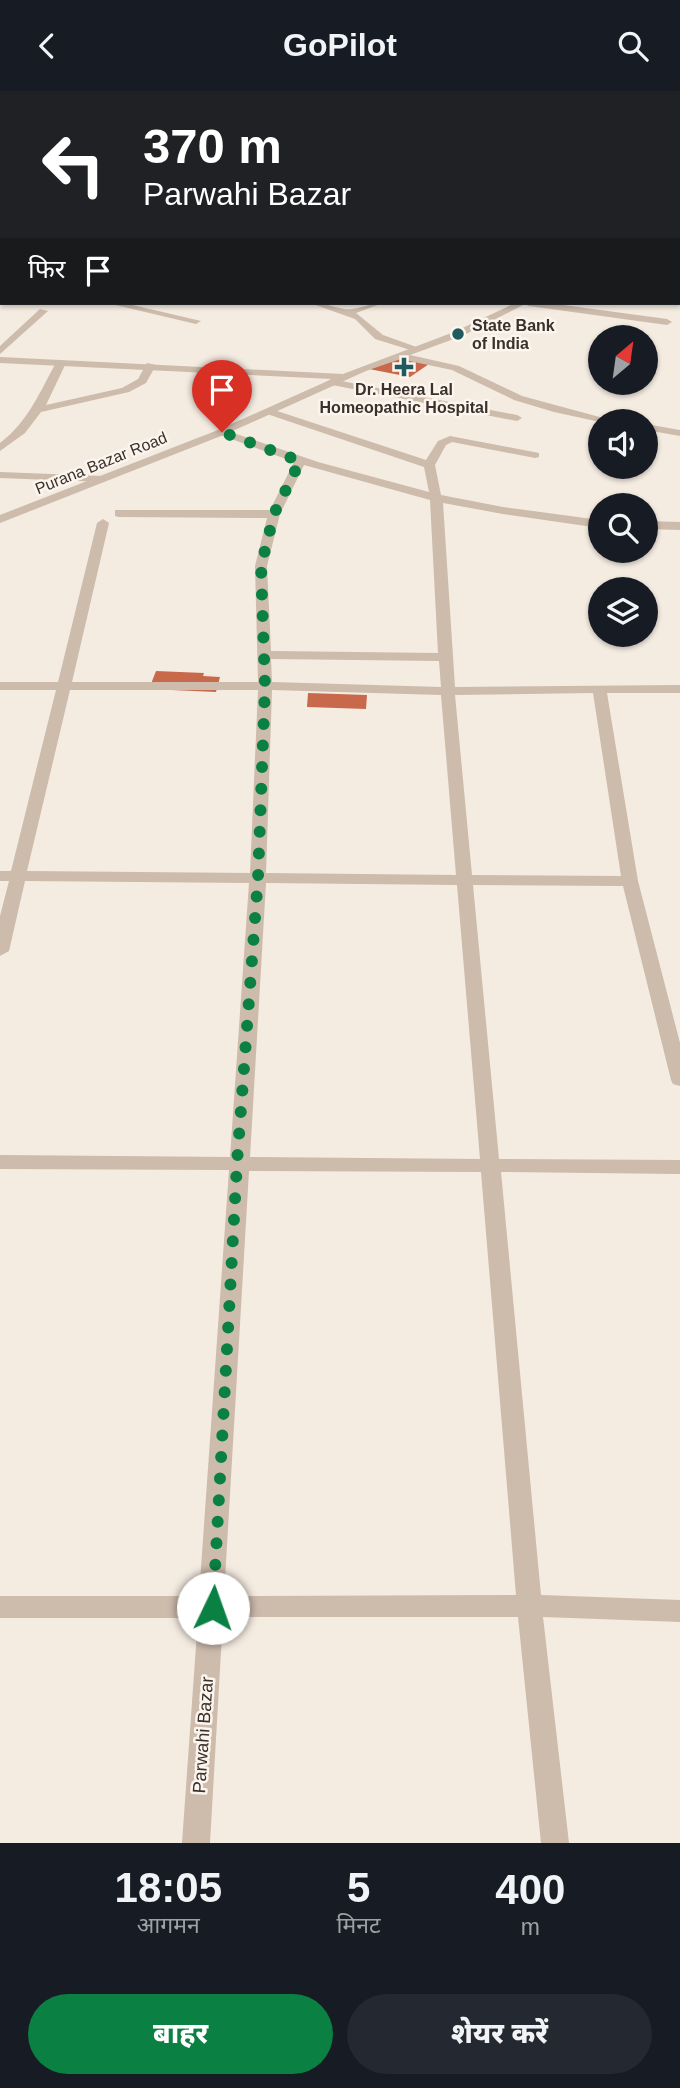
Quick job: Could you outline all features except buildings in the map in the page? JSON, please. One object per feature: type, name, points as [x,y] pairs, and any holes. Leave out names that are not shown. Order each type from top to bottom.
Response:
[{"type":"street","points":[[121,305],[196,321]]},
{"type":"street","points":[[321,305],[358,317],[379,337],[417,349]]},
{"type":"street","points":[[347,313],[372,305]]},
{"type":"street","name":"Purana Bazar Road","points":[[0,519],[222,432],[331,382],[458,334],[518,305]]},
{"type":"street","points":[[543,305],[667,322]]},
{"type":"street","points":[[0,351],[43,311]]},
{"type":"street","points":[[401,356],[455,367],[518,398],[588,417]]},
{"type":"street","points":[[0,360],[151,365],[344,377]]},
{"type":"street","points":[[0,448],[22,432],[41,409],[61,363]]},
{"type":"street","points":[[41,409],[125,390],[142,381],[151,365]]},
{"type":"street","points":[[331,382],[517,418]]},
{"type":"street","points":[[268,411],[429,465]]},
{"type":"street","points":[[658,429],[680,433]]},
{"type":"street","points":[[222,432],[346,476],[519,515],[588,523]]},
{"type":"street","points":[[535,455],[450,439],[442,443],[429,465],[439,512],[440,584],[448,691],[529,1606],[555,1843]]},
{"type":"street","name":"Parwahi Bazar","points":[[196,1843],[213,1608],[237,1163],[258,878],[265,686],[261,566],[274,514],[300,461]]},
{"type":"street","points":[[0,475],[103,479]]},
{"type":"street","points":[[119,513],[274,514]]},
{"type":"street","points":[[0,951],[8,876],[64,687],[103,523]]},
{"type":"street","points":[[658,526],[680,526]]},
{"type":"street","points":[[263,655],[446,657]]},
{"type":"street","points":[[0,686],[265,686],[448,691],[680,688]]},
{"type":"street","points":[[599,689],[630,881],[680,1080]]},
{"type":"street","points":[[8,876],[630,881]]},
{"type":"street","points":[[0,1161],[680,1167]]},
{"type":"street","points":[[0,1607],[529,1606],[680,1611]]},
{"type":"place","name":"State Bank of India","points":[[458,334]]},
{"type":"place","name":"Dr. Heera Lal Homeopathic Hospital","points":[[404,367]]},
{"type":"route","points":[[213,1608],[237,1163],[258,878],[265,686],[261,566],[274,514],[300,461],[222,432]]}]
